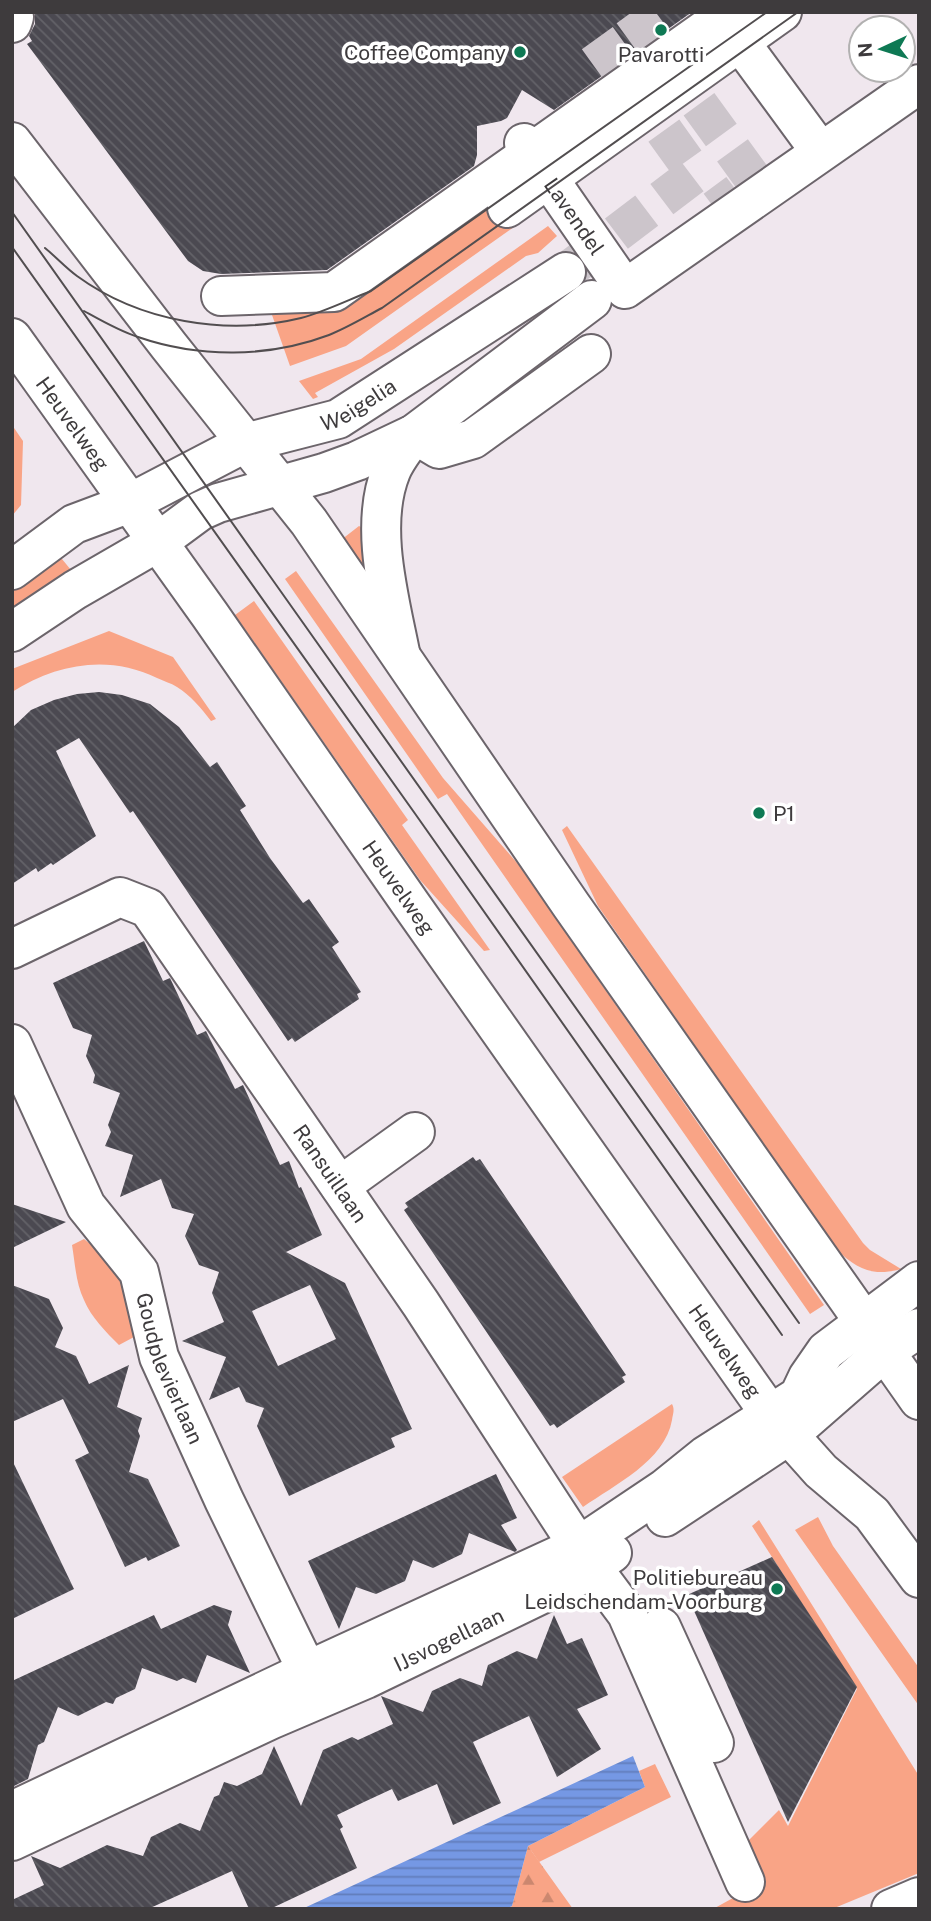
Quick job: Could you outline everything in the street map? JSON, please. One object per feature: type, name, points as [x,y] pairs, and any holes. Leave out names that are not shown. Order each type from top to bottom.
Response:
[{"type":"street","points":[[221,296],[334,292],[535,158],[728,21],[782,12]]},
{"type":"street","points":[[728,21],[820,151]]},
{"type":"street","points":[[12,632],[75,590],[158,542],[200,512],[218,503],[324,473],[414,435],[609,295],[919,83]]},
{"type":"street","points":[[12,142],[309,522],[572,905],[919,1400]]},
{"type":"street","points":[[507,208],[535,158]]},
{"type":"street","name":"Lavendel","points":[[535,158],[609,295]]},
{"type":"street","name":"Weigelia","points":[[12,570],[74,524],[130,503],[245,443],[338,419],[566,272]]},
{"type":"street","name":"Heuvelweg","points":[[12,338],[779,1424],[821,1471],[872,1514],[919,1578]]},
{"type":"street","points":[[414,435],[439,449],[472,439],[591,354]]},
{"type":"street","points":[[400,652],[381,551],[383,506],[391,471],[414,435]]},
{"type":"street","name":"Ransuillaan","points":[[12,949],[121,897],[148,908],[421,1304],[585,1556],[627,1614],[745,1882]]},
{"type":"street","name":"Goudplevierlaan","points":[[12,1044],[86,1206],[139,1272],[159,1357],[314,1685]]},
{"type":"street","points":[[333,1176],[397,1130]]},
{"type":"street","points":[[874,1337],[919,1281]]},
{"type":"street","points":[[874,1337],[919,1328]]},
{"type":"street","name":"IJsvogellaan","points":[[12,1841],[314,1685],[585,1556],[779,1424],[874,1337]]},
{"type":"street","points":[[627,1614],[659,1623],[714,1743]]},
{"type":"street","name":"IJsvogellaan","points":[[12,1811],[314,1685]]},
{"type":"street","points":[[891,1909],[919,1897]]},
{"type":"green space","points":[[510,187],[535,212],[346,346],[290,366],[272,315],[326,302]]},
{"type":"green space","points":[[548,226],[557,236],[538,253],[526,256],[394,349],[315,393],[318,397],[313,399],[299,381],[361,359]]},
{"type":"green space","points":[[12,425],[23,441],[21,505],[12,516]]},
{"type":"green space","points":[[359,526],[368,531],[374,583],[341,540]]},
{"type":"green space","points":[[57,553],[71,570],[12,610],[12,584]]},
{"type":"green space","points":[[296,571],[443,778],[518,864],[824,1305],[810,1314],[447,794],[438,799],[285,579]]},
{"type":"green space","points":[[254,601],[408,820],[402,825],[490,950],[484,951],[420,880],[235,615]]},
{"type":"green space","points":[[109,631],[173,657],[216,719],[211,721],[191,698],[175,686],[120,666],[101,664],[64,669],[29,682],[12,692],[12,669]]},
{"type":"green space","points":[[567,826],[863,1243],[901,1269],[882,1272],[866,1269],[851,1262],[836,1249],[598,906],[562,830]]},
{"type":"green space","points":[[84,1239],[115,1271],[130,1306],[134,1337],[119,1345],[95,1318],[81,1294],[72,1245]]},
{"type":"green space","points":[[672,1404],[672,1420],[660,1448],[623,1481],[583,1507],[562,1477]]},
{"type":"green space","points":[[818,1517],[833,1546],[919,1668],[919,1706],[795,1530]]},
{"type":"green space","points":[[759,1520],[919,1776],[919,1873],[832,1909],[713,1909],[753,1887],[746,1843],[779,1810],[788,1826],[857,1689],[752,1526]]},
{"type":"green space","points":[[655,1764],[671,1797],[539,1862],[528,1846],[645,1787],[639,1771]]},
{"type":"green space","points":[[528,1846],[573,1909],[506,1909],[512,1906]]},
{"type":"water","points":[[633,1756],[645,1787],[528,1846],[512,1906],[506,1909],[302,1909]]},
{"type":"building","points":[[35,12],[692,12],[554,110],[522,90],[507,118],[477,126],[477,155],[474,166],[327,270],[221,274],[203,271],[188,261],[27,44],[32,41],[29,36],[35,24]]},
{"type":"building","points":[[99,692],[122,695],[150,704],[179,727],[210,767],[217,762],[246,806],[240,810],[270,858],[303,903],[309,899],[339,942],[332,947],[361,992],[357,994],[359,999],[295,1042],[292,1038],[288,1041],[133,811],[130,813],[79,738],[56,751],[96,836],[53,865],[51,863],[38,872],[36,868],[12,884],[12,728],[31,710],[54,700]]},
{"type":"building","points":[[144,941],[163,981],[170,978],[197,1035],[206,1031],[235,1089],[243,1085],[280,1165],[289,1161],[322,1235],[286,1252],[345,1283],[412,1429],[391,1438],[395,1447],[289,1496],[257,1426],[264,1408],[246,1402],[239,1387],[209,1400],[226,1357],[182,1341],[224,1322],[212,1293],[219,1272],[199,1265],[185,1236],[194,1214],[172,1208],[161,1179],[120,1197],[133,1155],[105,1146],[111,1132],[108,1125],[120,1093],[93,1083],[95,1075],[86,1056],[92,1035],[73,1028],[53,983]],"holes":[[[310,1285],[336,1339],[278,1366],[252,1311]]]},
{"type":"building","points":[[473,1157],[476,1161],[480,1159],[626,1375],[622,1377],[625,1382],[557,1428],[554,1424],[550,1426],[404,1210],[408,1207],[405,1203]]},
{"type":"building","points":[[12,1204],[66,1222],[12,1248]]},
{"type":"building","points":[[12,1285],[49,1299],[63,1328],[55,1347],[76,1356],[89,1384],[129,1365],[117,1407],[142,1418],[138,1431],[140,1436],[129,1472],[148,1479],[180,1546],[148,1561],[146,1557],[125,1567],[75,1460],[89,1453],[63,1399],[12,1422]]},
{"type":"building","points":[[12,1460],[74,1589],[12,1619]]},
{"type":"building","points":[[496,1474],[517,1518],[501,1525],[517,1550],[515,1552],[469,1533],[462,1554],[433,1568],[413,1560],[405,1581],[376,1594],[356,1587],[339,1629],[308,1561]]},
{"type":"building","points":[[772,1557],[857,1687],[788,1822],[687,1595]]},
{"type":"building","points":[[214,1605],[232,1611],[228,1625],[250,1673],[207,1655],[196,1683],[183,1678],[177,1681],[142,1668],[135,1689],[116,1698],[113,1704],[106,1702],[78,1716],[58,1707],[44,1742],[38,1745],[28,1779],[12,1787],[12,1681],[154,1615],[161,1629]]},
{"type":"building","points":[[554,1615],[567,1644],[582,1638],[608,1695],[577,1709],[601,1749],[557,1777],[529,1716],[473,1742],[501,1803],[453,1825],[437,1784],[398,1801],[392,1789],[337,1815],[343,1827],[340,1829],[357,1868],[270,1909],[249,1909],[232,1871],[148,1909],[12,1909],[12,1900],[44,1885],[31,1856],[60,1868],[107,1845],[143,1856],[151,1837],[180,1823],[200,1831],[214,1797],[219,1795],[224,1782],[237,1786],[262,1774],[274,1746],[301,1806],[323,1750],[352,1737],[358,1740],[393,1724],[381,1696],[423,1712],[432,1691],[460,1678],[482,1686],[488,1665],[517,1651],[537,1659]]},
{"type":"tunnel","points":[[632,12],[754,180],[715,209]]},
{"type":"tunnel","points":[[571,268],[695,174],[593,32]]},
{"type":"tram line","points":[[45,248],[73,273],[102,292],[156,314],[184,321],[243,326],[301,318],[371,291],[767,12]]},
{"type":"tram line","points":[[84,311],[138,337],[209,352],[282,348],[336,332],[382,308],[798,12]]},
{"type":"tram line","points":[[12,212],[799,1323]]},
{"type":"tram line","points":[[12,247],[782,1335]]},
{"type":"place","name":"Pavarotti","points":[[661,30]]},
{"type":"place","name":"Coffee Company","points":[[520,52]]},
{"type":"place","name":"P1","points":[[759,813]]},
{"type":"place","name":"Politiebureau Leidschendam-Voorburg","points":[[777,1589]]}]
